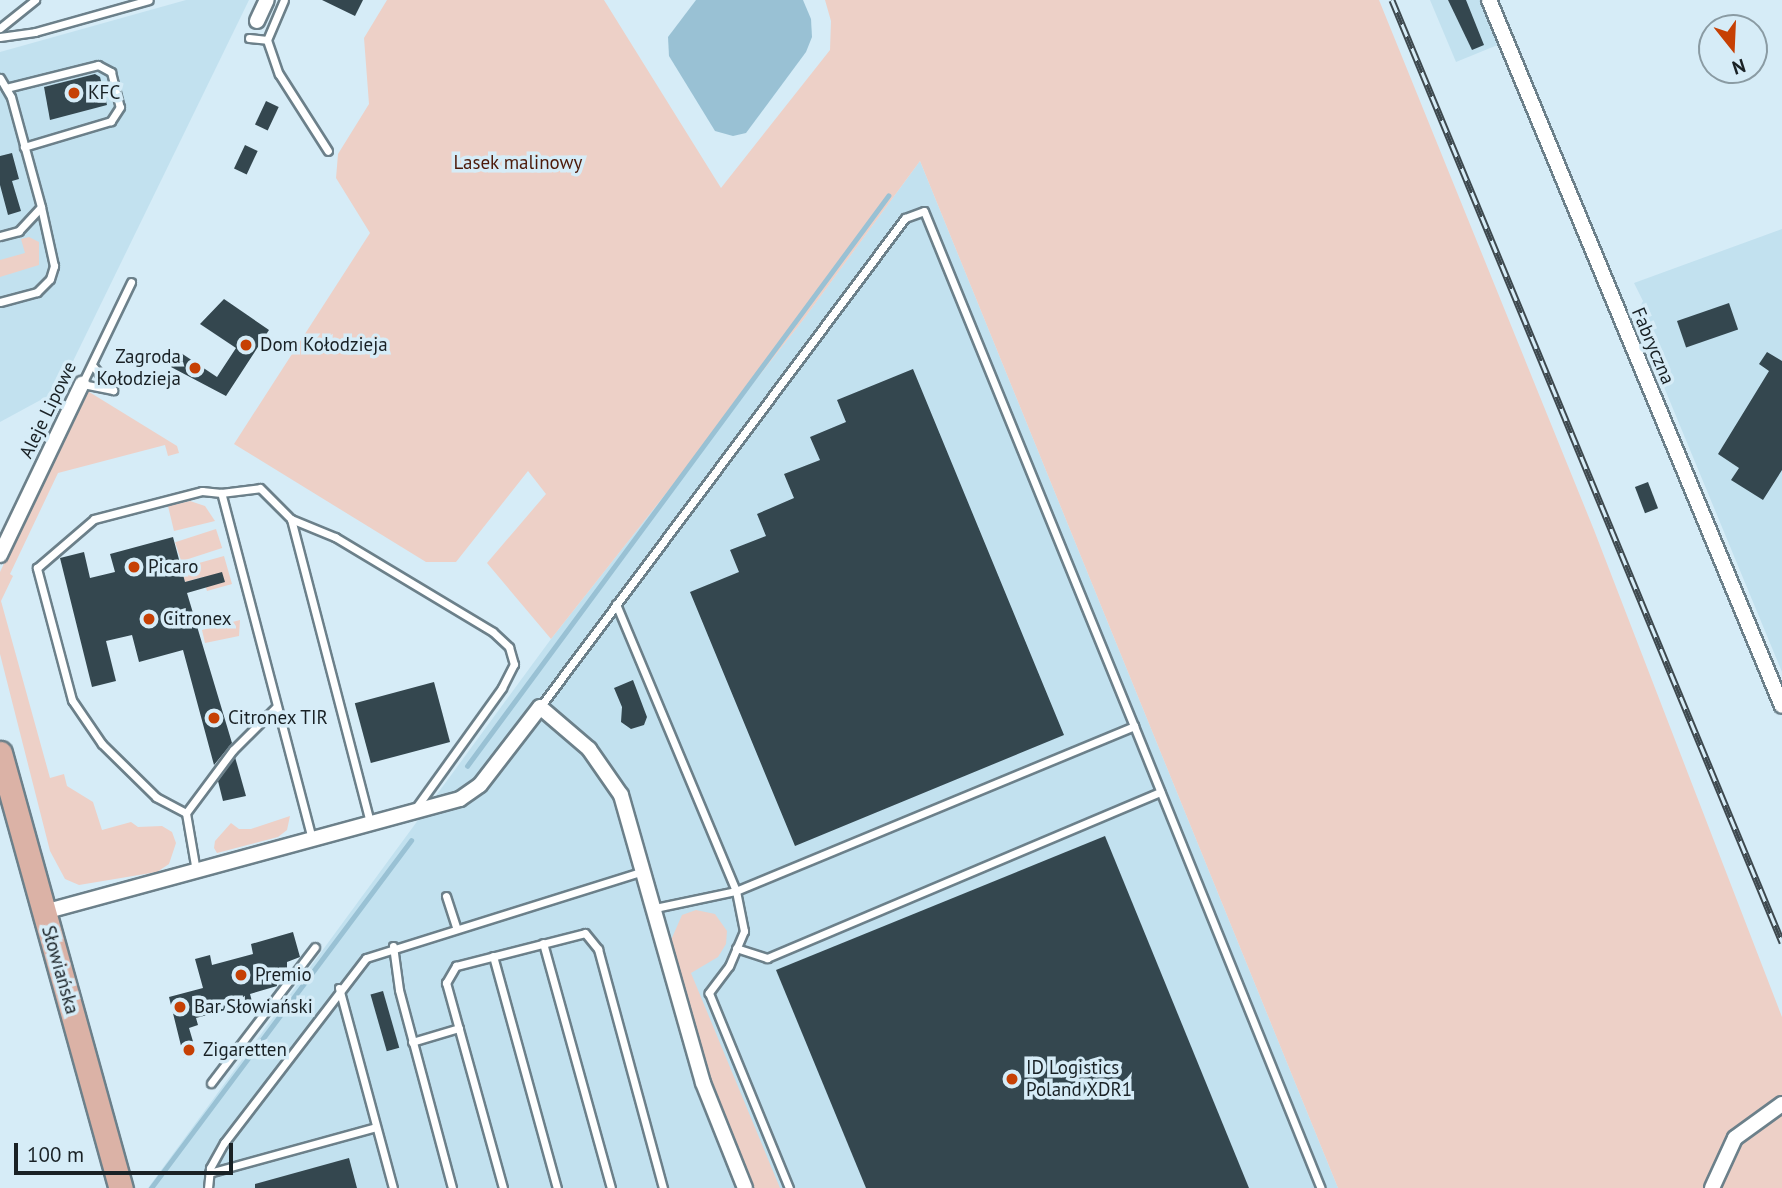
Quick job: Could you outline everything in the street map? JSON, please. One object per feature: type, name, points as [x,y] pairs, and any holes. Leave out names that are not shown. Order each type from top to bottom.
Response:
[{"type":"main road","name":"Słowiańska","points":[[0,753],[121,1188]]},
{"type":"street","points":[[257,21],[267,0]]},
{"type":"street","name":"Fabryczna","points":[[1489,0],[1782,706]]},
{"type":"street","name":"Aleje Lipowe","points":[[0,555],[82,384]]},
{"type":"street","points":[[44,912],[460,799],[480,785],[540,707],[589,749],[621,795],[703,1083],[745,1188]]},
{"type":"street","points":[[1712,1188],[1735,1138],[1782,1104]]},
{"type":"lane","points":[[0,28],[35,0]]},
{"type":"lane","points":[[0,37],[35,32],[149,0]]},
{"type":"lane","points":[[284,0],[267,40],[279,74],[328,152]]},
{"type":"lane","points":[[249,38],[267,40]]},
{"type":"lane","points":[[6,88],[98,65],[111,72],[120,107],[111,121],[24,147]]},
{"type":"lane","points":[[0,78],[6,88],[24,147],[54,266],[50,279],[37,292],[0,302]]},
{"type":"lane","points":[[2,233],[19,231],[41,207]]},
{"type":"lane","points":[[540,707],[905,218],[924,211],[1321,1188]]},
{"type":"lane","name":"Aleje Lipowe","points":[[82,384],[131,282]]},
{"type":"lane","points":[[82,384],[113,390],[92,365]]},
{"type":"lane","points":[[186,813],[156,797],[102,744],[72,700],[37,568],[94,519],[202,491],[221,493],[260,488],[291,519],[335,537],[493,632],[509,647],[514,664],[502,688],[435,788],[414,810]]},
{"type":"lane","points":[[221,493],[312,839]]},
{"type":"lane","points":[[291,519],[370,823]]},
{"type":"lane","points":[[616,604],[736,891],[744,931],[709,993],[789,1188]]},
{"type":"lane","points":[[196,871],[186,813],[233,750],[277,706]]},
{"type":"lane","points":[[655,908],[736,891],[1134,726]]},
{"type":"lane","points":[[736,948],[767,958],[1160,792]]},
{"type":"lane","points":[[208,1188],[209,1173],[225,1143],[339,988],[366,958],[393,946],[644,871]]},
{"type":"lane","points":[[446,896],[456,927]]},
{"type":"lane","points":[[503,1188],[446,983],[456,966],[585,933],[598,949],[663,1188]]},
{"type":"lane","points":[[543,943],[611,1188]]},
{"type":"lane","points":[[393,946],[412,1042],[452,1188]]},
{"type":"lane","points":[[211,1083],[315,947]]},
{"type":"lane","points":[[493,956],[557,1188]]},
{"type":"lane","points":[[339,988],[393,1188]]},
{"type":"lane","points":[[412,1042],[458,1028]]},
{"type":"lane","points":[[209,1173],[376,1127]]},
{"type":"shaded area","points":[[186,0],[249,0],[59,390],[0,422],[0,52]]},
{"type":"shaded area","points":[[696,0],[803,0],[811,19],[812,37],[806,52],[746,133],[733,136],[715,131],[669,56],[668,37]]},
{"type":"shaded area","points":[[1430,0],[1482,0],[1500,44],[1456,62]]},
{"type":"shaded area","points":[[920,161],[1338,1188],[148,1188],[551,639],[803,320]]},
{"type":"shaded area","points":[[1782,229],[1782,672],[1635,317],[1643,301],[1634,283]]},
{"type":"green space","name":"Lasek malinowy","points":[[387,0],[604,0],[721,188],[830,50],[831,21],[825,0],[1379,0],[1594,530],[1782,1017],[1782,1188],[1338,1188],[920,161],[803,320],[551,639],[487,563],[546,494],[528,471],[456,562],[426,562],[234,444],[370,233],[336,178],[338,154],[369,104],[364,38]]},
{"type":"green space","points":[[29,237],[39,242],[39,265],[0,277],[0,260],[25,253],[21,239]]},
{"type":"green space","points":[[86,390],[177,446],[179,453],[168,456],[165,445],[58,473],[10,574],[13,576],[1,601],[50,778],[64,774],[67,786],[93,802],[102,830],[131,822],[138,827],[162,826],[172,832],[176,843],[169,864],[157,872],[79,885],[65,879],[50,851],[0,654],[0,572]]},
{"type":"green space","points":[[190,501],[205,506],[215,521],[174,531],[168,506]]},
{"type":"green space","points":[[216,529],[222,548],[181,561],[175,542]]},
{"type":"green space","points":[[224,556],[232,584],[207,591],[203,577],[185,582],[181,568]]},
{"type":"green space","points":[[240,620],[239,636],[205,643],[202,630]]},
{"type":"green space","points":[[290,816],[287,830],[278,837],[217,853],[214,848],[215,841],[231,823],[239,829],[251,829]]},
{"type":"green space","points":[[696,910],[715,914],[727,931],[726,944],[718,957],[691,973],[780,1188],[754,1188],[716,1097],[671,940],[682,915]]},
{"type":"building","points":[[322,0],[363,0],[355,16]]},
{"type":"building","points":[[1448,0],[1466,0],[1484,45],[1472,50]]},
{"type":"building","points":[[95,74],[100,77],[107,105],[50,120],[44,87]]},
{"type":"building","points":[[266,101],[279,107],[268,130],[255,125]]},
{"type":"building","points":[[245,145],[258,151],[247,174],[234,169]]},
{"type":"building","points":[[12,153],[19,179],[12,181],[21,211],[8,215],[0,185],[0,156]]},
{"type":"building","name":"Dom Kołodzieja","points":[[224,299],[269,330],[226,396],[171,367],[181,353],[217,377],[236,348],[200,324]]},
{"type":"building","points":[[1729,303],[1738,329],[1686,347],[1677,321]]},
{"type":"building","points":[[1767,352],[1782,361],[1782,470],[1763,500],[1731,480],[1739,468],[1718,454],[1769,371],[1759,364]]},
{"type":"building","points":[[913,369],[1064,735],[795,846],[690,592],[739,572],[730,550],[766,536],[757,514],[794,498],[784,474],[820,460],[810,437],[846,422],[837,400]]},
{"type":"building","points":[[1648,482],[1658,508],[1645,513],[1635,487]]},
{"type":"building","points":[[173,537],[185,582],[222,572],[225,582],[187,593],[232,743],[214,765],[183,650],[139,662],[132,635],[106,641],[116,681],[92,687],[60,558],[84,552],[90,578],[115,572],[110,554]]},
{"type":"building","points":[[633,680],[647,717],[644,725],[631,729],[621,722],[622,707],[614,688]]},
{"type":"building","points":[[434,682],[450,742],[371,763],[355,703]]},
{"type":"building","points":[[235,757],[246,796],[223,801],[218,781]]},
{"type":"building","name":"ID Logistics Poland XDR1","points":[[1105,836],[1249,1188],[866,1188],[776,970]]},
{"type":"building","name":"Premio","points":[[293,932],[300,957],[287,962],[287,974],[276,977],[277,986],[250,994],[254,1009],[235,1014],[233,1008],[196,1018],[198,1025],[189,1028],[197,1055],[184,1058],[169,997],[203,988],[195,959],[210,955],[212,965],[253,954],[251,944]]},
{"type":"building","points":[[383,991],[399,1048],[387,1051],[371,995]]},
{"type":"building","points":[[349,1158],[357,1188],[255,1188],[255,1184]]},
{"type":"waterway","points":[[467,766],[888,196]]},
{"type":"waterway","points":[[151,1188],[411,840]]},
{"type":"railway","points":[[1392,0],[1782,942]]},
{"type":"place","name":"KFC","points":[[74,93]]},
{"type":"place","name":"Dom Kołodzieja","points":[[246,345]]},
{"type":"place","name":"Zagroda Kołodzieja","points":[[195,368]]},
{"type":"place","name":"Picaro","points":[[134,567]]},
{"type":"place","name":"Citronex","points":[[149,619]]},
{"type":"place","name":"Citronex TIR","points":[[214,718]]},
{"type":"place","name":"Premio","points":[[241,975]]},
{"type":"place","name":"Bar Słowiański","points":[[180,1007]]},
{"type":"place","name":"Zigaretten","points":[[189,1050]]},
{"type":"place","name":"ID Logistics Poland XDR1","points":[[1012,1079]]}]
